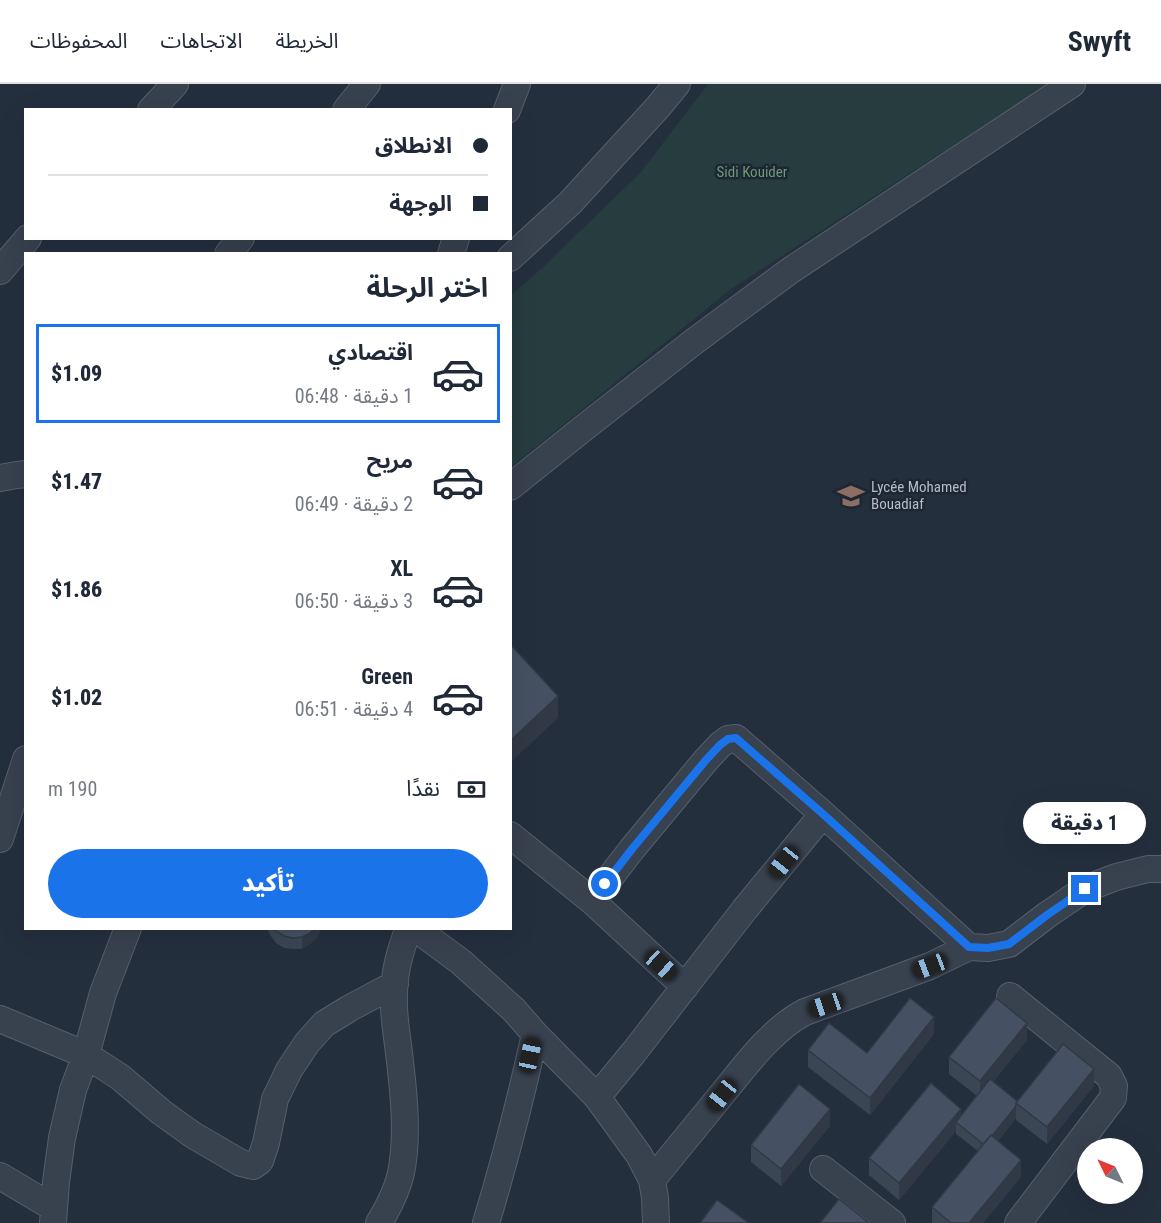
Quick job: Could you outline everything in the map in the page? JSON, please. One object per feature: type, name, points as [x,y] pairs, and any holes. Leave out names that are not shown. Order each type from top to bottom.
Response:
[{"type":"street","points":[[153,108],[175,84]]},
{"type":"street","points":[[348,108],[367,84]]},
{"type":"street","points":[[508,108],[517,84]]},
{"type":"street","points":[[512,256],[570,203],[677,84]]},
{"type":"street","points":[[512,485],[696,340],[791,270],[1072,84]]},
{"type":"street","points":[[0,271],[26,240]]},
{"type":"street","points":[[230,252],[239,240]]},
{"type":"street","points":[[0,478],[24,474]]},
{"type":"street","points":[[592,901],[706,760],[728,739],[736,738],[969,947]]},
{"type":"street","points":[[0,839],[24,765]]},
{"type":"street","points":[[597,1097],[823,814]]},
{"type":"street","points":[[512,837],[592,901],[685,987]]},
{"type":"street","points":[[652,1180],[749,1061],[795,1017],[930,966],[969,947],[988,948],[1009,944],[1085,889],[1116,877],[1148,869],[1161,869]]},
{"type":"street","points":[[53,1215],[62,1138],[73,1090],[127,930]]},
{"type":"street","points":[[379,1223],[389,1206],[401,1174],[404,1145],[403,1085],[394,996],[396,969],[408,930]]},
{"type":"street","points":[[423,930],[427,936],[461,962],[514,1010],[597,1097],[639,1155],[652,1180],[656,1223]]},
{"type":"street","points":[[0,1019],[86,1055],[120,1077],[161,1112],[193,1135],[241,1163],[253,1166],[260,1161],[266,1143],[275,1099],[289,1070],[307,1043],[324,1024],[395,984]]},
{"type":"street","points":[[1010,996],[1109,1076],[1114,1086],[1113,1098],[1018,1223]]},
{"type":"street","points":[[486,1223],[507,1154],[535,1034]]},
{"type":"street","points":[[823,1169],[892,1223]]},
{"type":"street","points":[[0,1176],[53,1215]]},
{"type":"green space","name":"Sidi Kouider","points":[[708,84],[1046,84],[731,289],[512,466],[512,294],[641,172]]},
{"type":"building","points":[[512,646],[558,696],[512,739]]},
{"type":"building","points":[[313,930],[302,937],[293,938],[276,931]]},
{"type":"building","points":[[910,998],[934,1017],[870,1098],[808,1050],[829,1023],[867,1053]]},
{"type":"building","points":[[996,998],[1027,1023],[980,1081],[949,1057]]},
{"type":"building","points":[[1063,1044],[1094,1069],[1047,1127],[1016,1103]]},
{"type":"building","points":[[990,1079],[1017,1101],[1016,1106],[983,1144],[956,1122]]},
{"type":"building","points":[[931,1083],[961,1109],[899,1183],[869,1158]]},
{"type":"building","points":[[799,1084],[830,1109],[781,1169],[751,1145]]},
{"type":"building","points":[[991,1135],[1021,1160],[969,1223],[951,1223],[932,1207]]},
{"type":"building","points":[[839,1199],[869,1223],[820,1223]]},
{"type":"building","points":[[717,1200],[749,1223],[700,1223]]},
{"type":"place","name":"Lycée Mohamed Bouadiaf","points":[[851,496]]},
{"type":"route","points":[[605,884],[706,760],[728,739],[736,738],[969,947],[988,948],[1009,944],[1085,889]]}]
